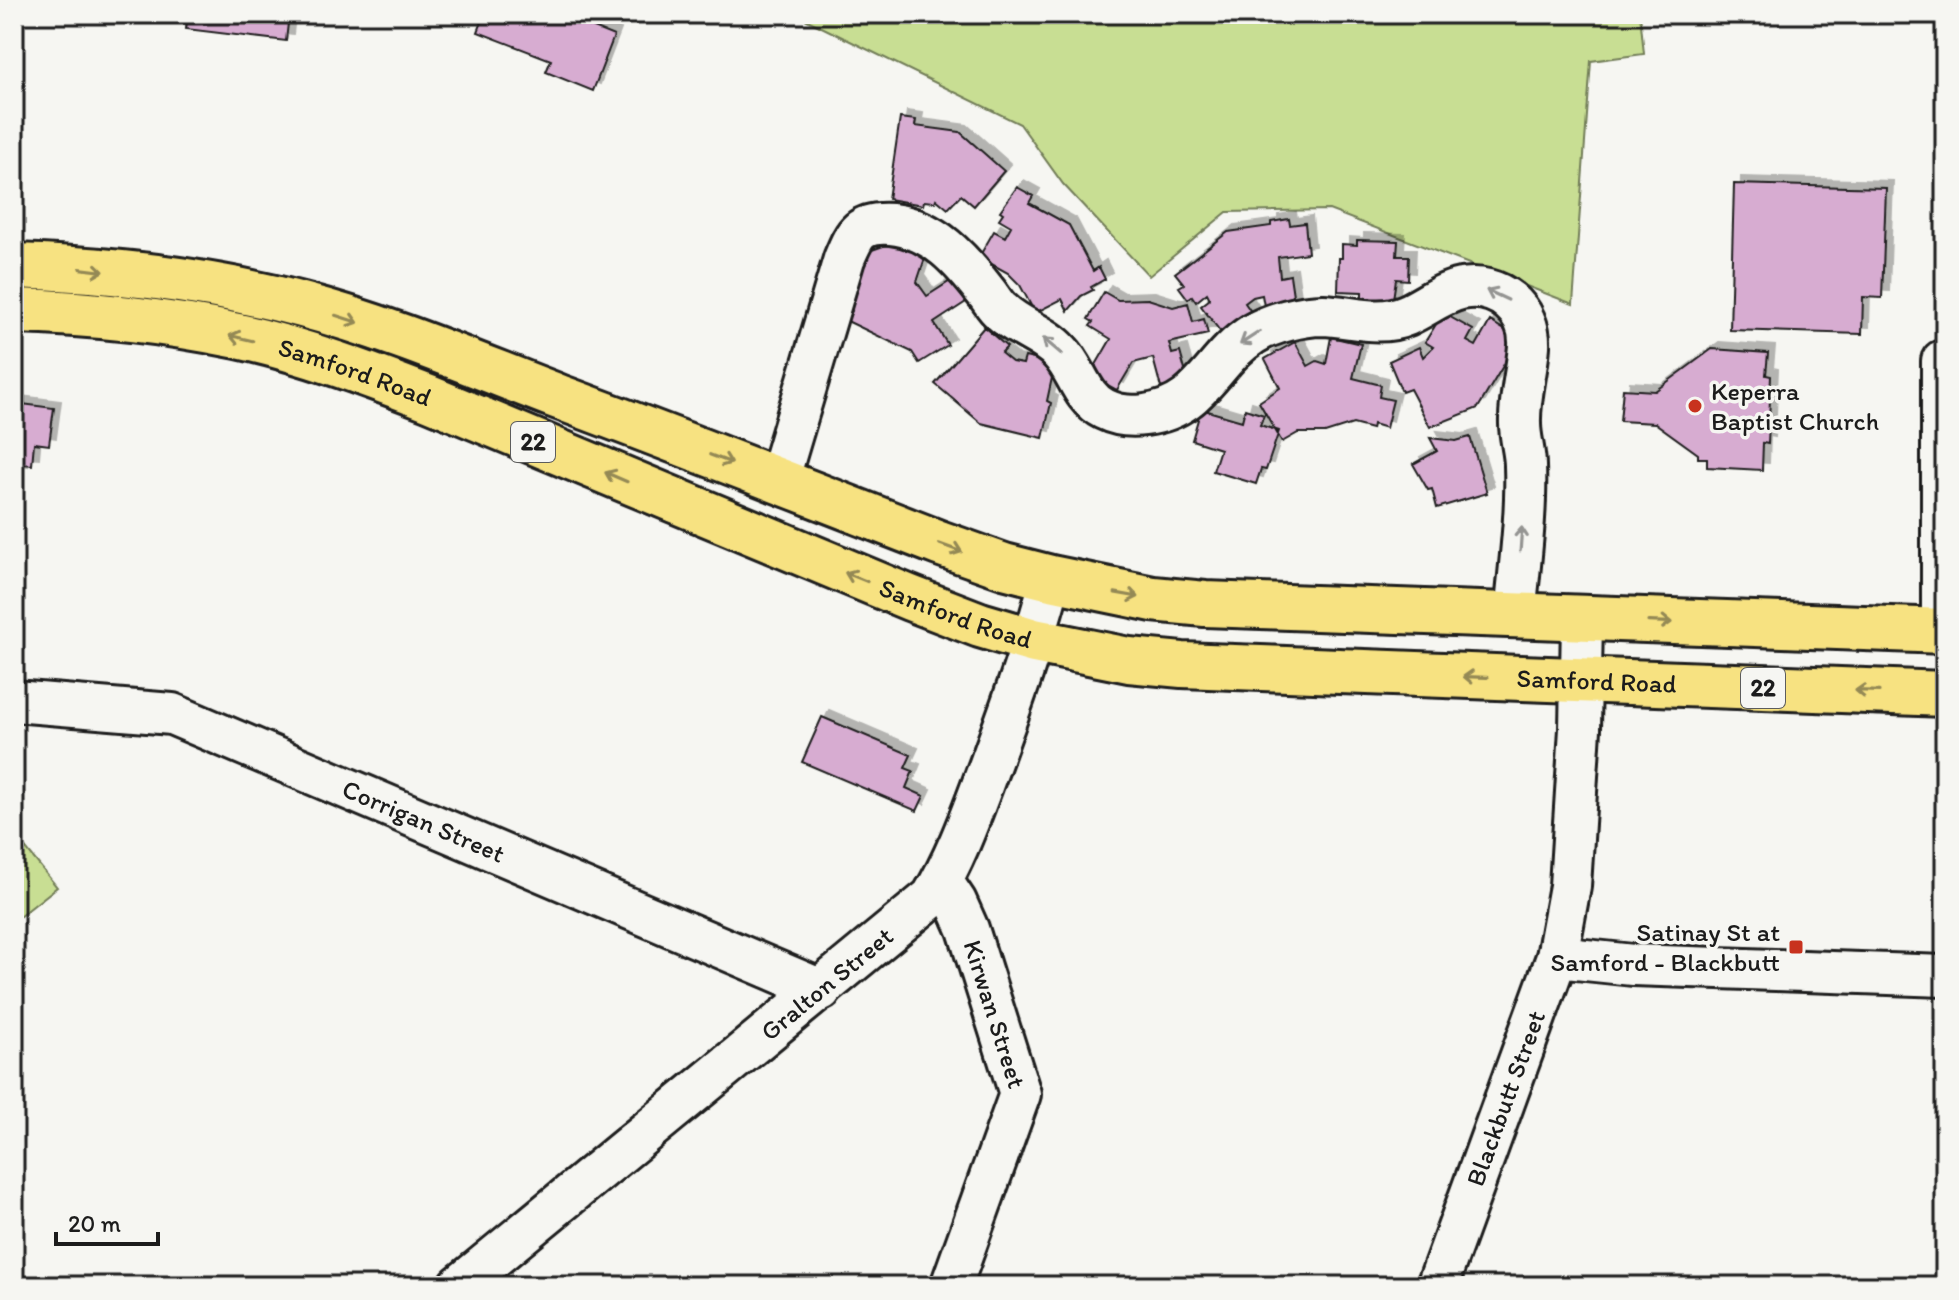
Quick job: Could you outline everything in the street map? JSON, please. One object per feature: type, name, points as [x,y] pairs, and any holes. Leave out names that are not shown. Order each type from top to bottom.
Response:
[{"type":"main road","name":"Samford Road","points":[[14,266],[68,267],[145,277],[218,287],[303,305],[452,356],[1004,566],[1153,599],[1205,604],[1582,620],[1944,631]]},
{"type":"main road","name":"Samford Road","points":[[14,311],[115,317],[239,337],[366,374],[980,625],[1034,641],[1129,660],[1182,665],[1945,694]]},
{"type":"street","points":[[778,481],[844,259],[854,235],[864,226],[878,224],[911,228],[945,246],[960,260],[998,309],[1058,349],[1087,396],[1101,408],[1138,416],[1161,413],[1196,393],[1227,357],[1255,333],[1322,315],[1386,321],[1404,317],[1462,289],[1483,289],[1502,295],[1517,305],[1527,323],[1528,333],[1520,408],[1525,465],[1515,617]]},
{"type":"street","points":[[1942,361],[1944,631]]},
{"type":"street","name":"Gralton Street","points":[[459,1286],[932,897],[953,861],[971,815],[1034,641],[1051,578]]},
{"type":"street","name":"Blackbutt Street","points":[[1437,1286],[1557,957],[1570,886],[1577,796],[1582,620]]},
{"type":"street","name":"Corrigan Street","points":[[14,701],[172,714],[821,990]]},
{"type":"street","name":"Kirwan Street","points":[[942,881],[968,929],[1020,1094],[951,1286]]},
{"type":"street","points":[[1557,957],[1633,965],[1945,976]]},
{"type":"green space","points":[[795,14],[1640,14],[1644,54],[1591,61],[1573,304],[1329,210],[1227,212],[1149,276],[1063,184],[1020,124]]},
{"type":"green space","points":[[14,834],[57,887],[14,921]]},
{"type":"building","points":[[188,14],[289,14],[286,41],[186,29]]},
{"type":"building","points":[[485,14],[559,14],[614,36],[593,91],[546,72],[551,60],[478,32]]},
{"type":"building","points":[[900,118],[916,120],[915,126],[960,132],[1004,171],[974,206],[961,195],[948,209],[936,199],[935,202],[924,201],[923,205],[888,199]]},
{"type":"building","points":[[1734,184],[1886,188],[1882,298],[1863,297],[1862,334],[1730,330]]},
{"type":"building","points":[[1017,187],[1033,196],[1029,203],[1069,225],[1093,271],[1099,267],[1105,279],[1091,287],[1093,290],[1081,296],[1068,311],[1062,299],[1035,313],[1020,285],[1008,273],[979,257],[994,231],[1005,237],[1011,226],[999,219],[1003,213],[1000,211]]},
{"type":"building","points":[[1289,219],[1290,225],[1305,223],[1308,253],[1278,257],[1280,277],[1290,275],[1294,302],[1264,306],[1262,295],[1253,297],[1245,303],[1252,313],[1223,335],[1201,306],[1210,299],[1207,293],[1196,302],[1192,296],[1188,299],[1179,287],[1184,284],[1175,273],[1228,232],[1271,226],[1271,222]]},
{"type":"building","points":[[1357,240],[1398,241],[1397,256],[1409,256],[1408,280],[1396,279],[1392,306],[1362,304],[1362,292],[1338,291],[1342,244],[1357,245]]},
{"type":"building","points":[[895,242],[927,252],[917,282],[927,296],[952,280],[966,302],[934,323],[948,345],[919,363],[912,352],[847,321],[852,311],[842,305],[869,251]]},
{"type":"building","points":[[1104,292],[1118,300],[1148,299],[1173,307],[1188,303],[1193,322],[1204,319],[1208,334],[1169,343],[1172,354],[1180,352],[1188,381],[1161,388],[1153,358],[1133,363],[1117,390],[1090,375],[1111,339],[1090,326],[1093,322],[1088,319]]},
{"type":"building","points":[[1443,313],[1473,330],[1467,341],[1476,346],[1490,321],[1519,339],[1478,408],[1430,427],[1410,389],[1402,392],[1389,361],[1419,347],[1423,357],[1433,347],[1425,342]]},
{"type":"building","points":[[984,327],[1007,347],[1001,353],[1012,362],[1023,364],[1025,357],[1055,364],[1043,438],[981,423],[935,384]]},
{"type":"building","points":[[1331,337],[1361,344],[1353,378],[1381,385],[1379,397],[1393,400],[1386,428],[1373,424],[1372,429],[1353,424],[1325,433],[1298,433],[1282,442],[1259,402],[1280,388],[1265,359],[1295,342],[1308,366],[1317,361],[1326,364]]},
{"type":"building","name":"Keperra Baptist Church","points":[[1712,349],[1768,353],[1766,375],[1771,376],[1768,444],[1763,443],[1762,470],[1707,467],[1707,458],[1698,458],[1698,454],[1655,423],[1620,421],[1623,389],[1655,391]]},
{"type":"building","points":[[14,403],[54,408],[49,445],[34,443],[32,465],[23,464],[21,473],[16,472],[14,485]]},
{"type":"building","points":[[1201,409],[1242,421],[1245,409],[1264,415],[1260,425],[1279,431],[1266,470],[1261,469],[1256,484],[1213,471],[1220,449],[1192,440]]},
{"type":"building","points":[[1470,437],[1487,493],[1437,508],[1432,489],[1428,490],[1413,464],[1437,451],[1430,438],[1456,441]]},
{"type":"building","points":[[822,717],[911,755],[905,768],[913,771],[906,788],[924,796],[917,811],[802,762]]},
{"type":"place","name":"Keperra Baptist Church","points":[[1695,406]]},
{"type":"place","name":"Satinay St at Samford - Blackbutt","points":[[1796,947]]}]
